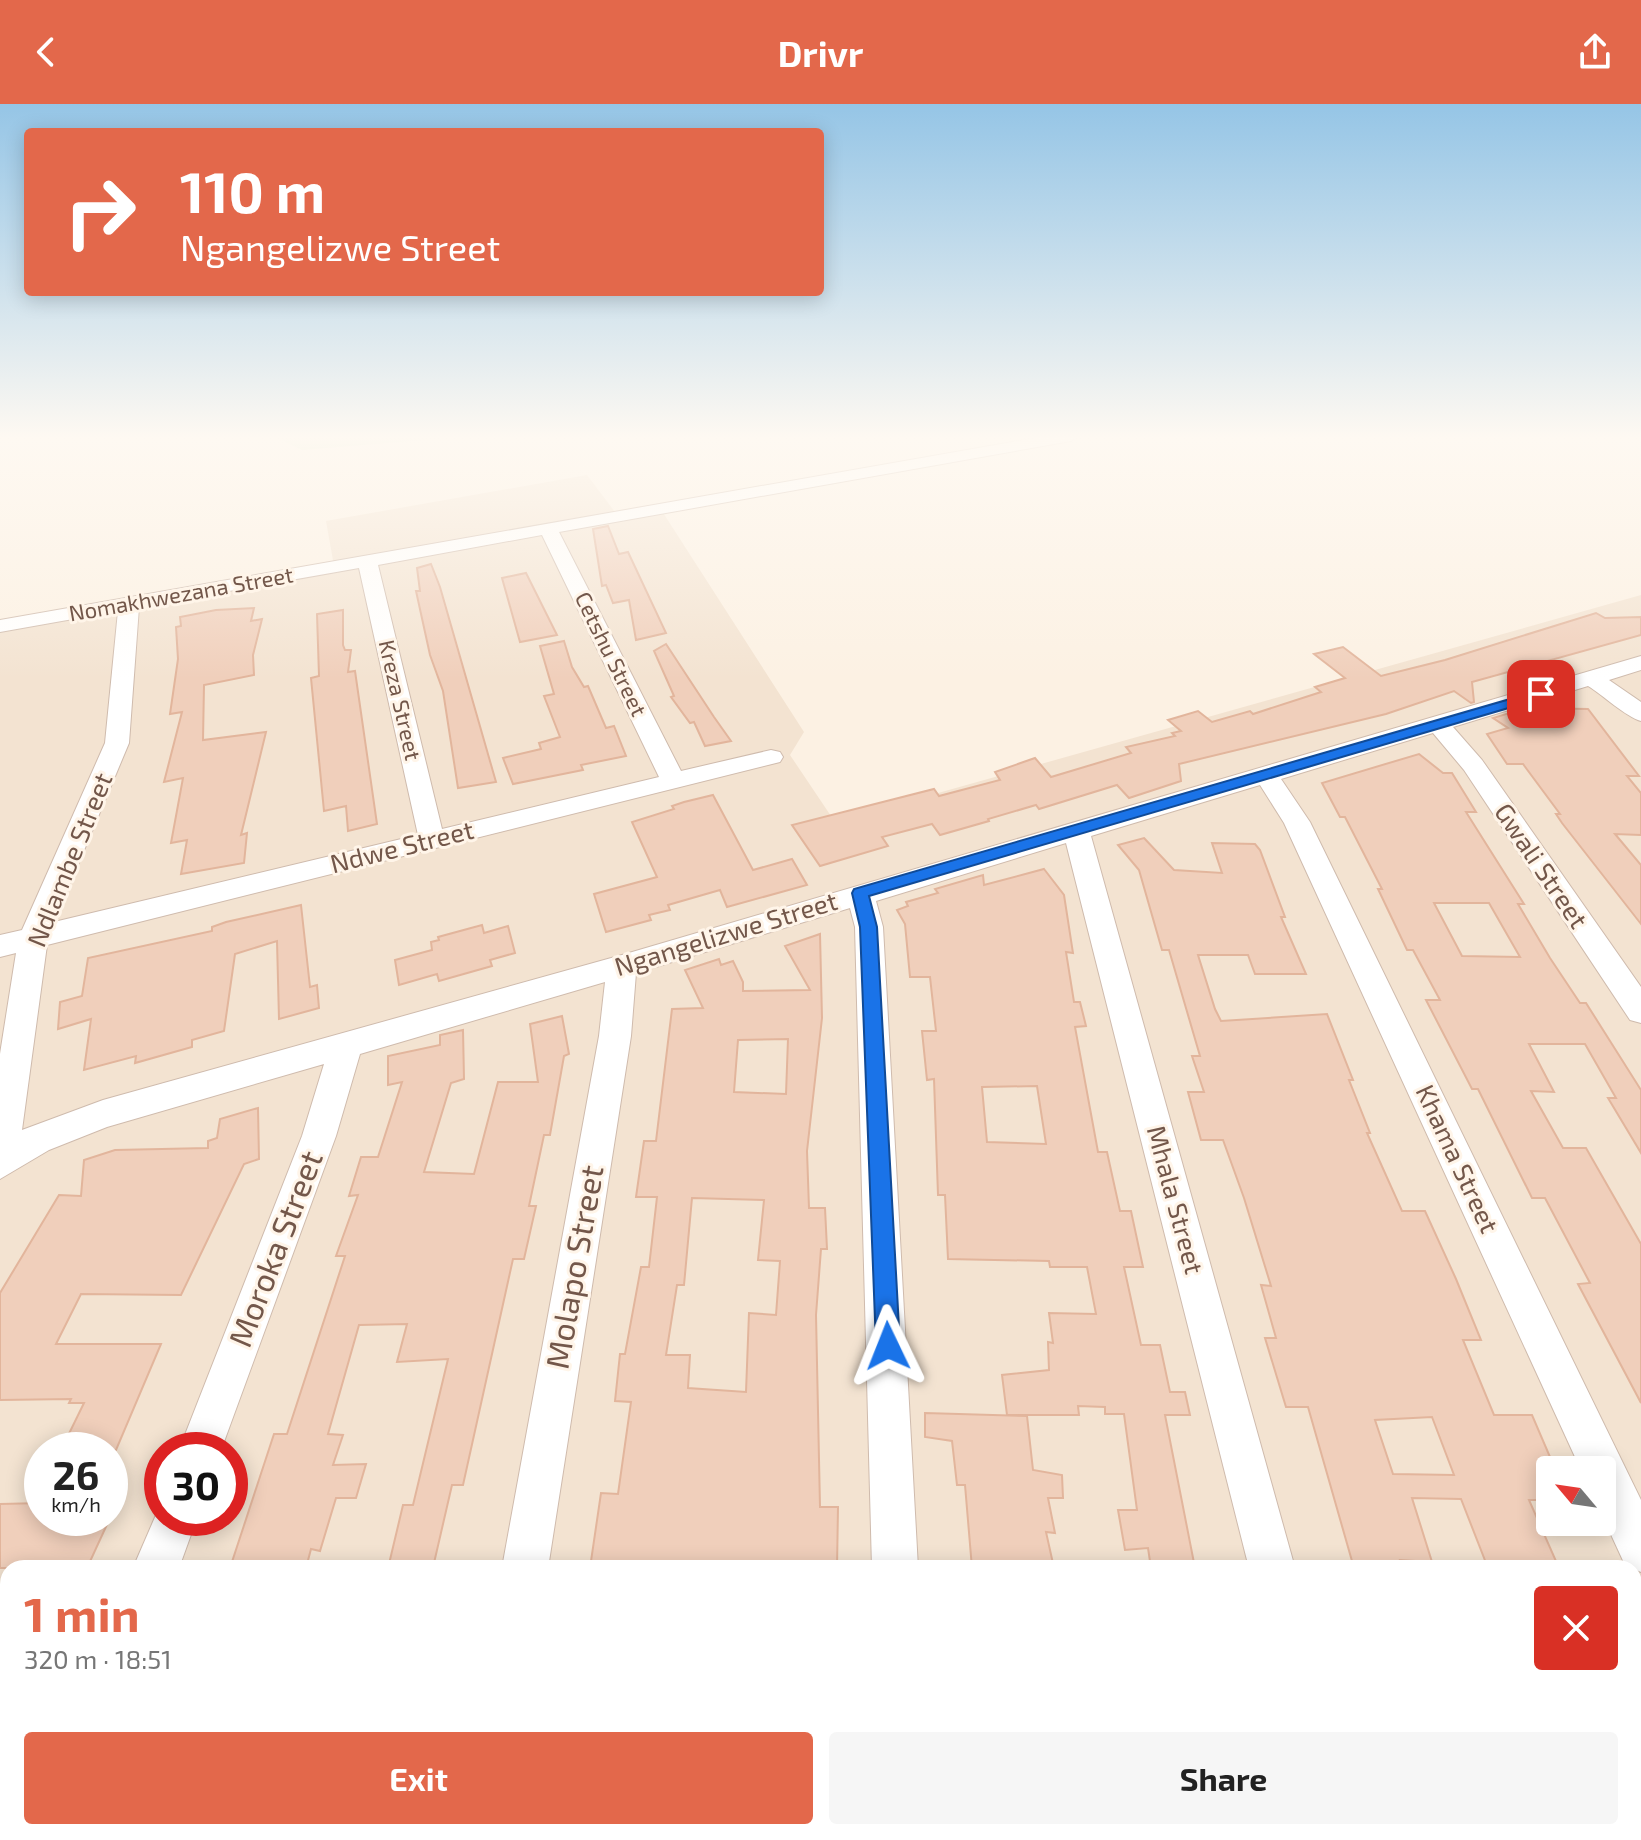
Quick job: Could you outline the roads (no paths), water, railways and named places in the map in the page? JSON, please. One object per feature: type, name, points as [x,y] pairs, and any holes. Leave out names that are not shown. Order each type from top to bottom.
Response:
[{"type":"street","name":"Nomakhwezana Street","points":[[0,626],[610,517]]},
{"type":"street","name":"Cetshu Street","points":[[548,528],[673,780]]},
{"type":"street","name":"Kreza Street","points":[[367,561],[432,840]]},
{"type":"street","name":"Ndlambe Street","points":[[0,1163],[33,938],[117,743],[129,603]]},
{"type":"street","name":"Ngangelizwe Street","points":[[0,1163],[37,1139],[91,1118],[622,966],[1641,663]]},
{"type":"street","points":[[1592,679],[1621,696],[1641,714]]},
{"type":"street","name":"Gwali Street","points":[[1438,724],[1473,765],[1641,1011]]},
{"type":"street","name":"Ndwe Street","points":[[0,946],[771,757]]},
{"type":"street","name":"Khama Street","points":[[1265,774],[1297,822],[1641,1549]]},
{"type":"street","name":"Mhala Street","points":[[1076,831],[1270,1560]]},
{"type":"street","points":[[860,893],[869,927],[895,1560]]},
{"type":"street","name":"Molapo Street","points":[[526,1560],[615,1036],[622,966]]},
{"type":"street","name":"Moroka Street","points":[[207,1432],[319,1136],[346,1046]]},
{"type":"street","points":[[159,1560],[168,1536]]}]
